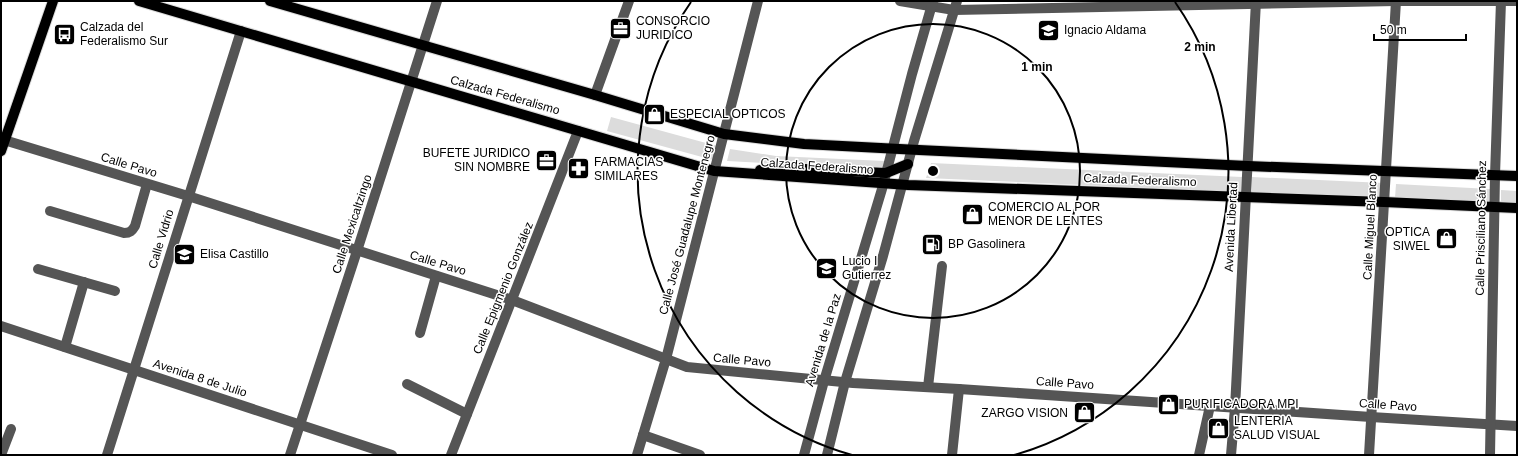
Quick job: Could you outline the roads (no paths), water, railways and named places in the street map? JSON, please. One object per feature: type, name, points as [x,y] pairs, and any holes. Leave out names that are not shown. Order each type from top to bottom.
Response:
[{"type":"main road","points":[[1,151],[3,140],[53,1]]},
{"type":"main road","name":"Calzada Federalismo","points":[[139,1],[714,171],[902,185],[1517,208]]},
{"type":"main road","name":"Calzada Federalismo","points":[[270,1],[724,134],[804,144],[892,149],[1248,166],[1517,176]]},
{"type":"main road","points":[[726,172],[784,168],[886,173],[908,164]]},
{"type":"street","name":"Calle Mexicaltzingo","points":[[290,455],[358,251],[437,1]]},
{"type":"street","points":[[595,95],[629,1]]},
{"type":"street","name":"Calle José Guadalupe Montenegro","points":[[637,455],[666,359],[758,1]]},
{"type":"street","points":[[900,1],[955,6],[1396,1],[1517,2]]},
{"type":"street","name":"Calle Miguel Blanco","points":[[1369,455],[1396,1]]},
{"type":"street","name":"Calle Prisciliano Sánchez","points":[[1490,455],[1494,207],[1501,1]]},
{"type":"street","name":"Avenida Libertad","points":[[1231,455],[1235,408],[1256,3]]},
{"type":"street","name":"Avenida de la Paz","points":[[804,455],[824,381],[883,184],[933,4]]},
{"type":"street","points":[[828,455],[845,382],[955,6]]},
{"type":"street","name":"Calle Vidrio","points":[[107,455],[241,31]]},
{"type":"street","name":"Calle Epigmenio González","points":[[451,455],[578,130]]},
{"type":"street","name":"Calle Pavo","points":[[3,140],[188,196],[512,300],[687,367],[824,381],[1517,426]]},
{"type":"street","points":[[50,211],[129,233],[135,226],[147,184]]},
{"type":"street","points":[[928,387],[942,266]]},
{"type":"street","points":[[38,269],[115,291]]},
{"type":"street","points":[[420,333],[436,276]]},
{"type":"street","points":[[65,347],[84,282]]},
{"type":"street","name":"Avenida 8 de Julio","points":[[1,326],[392,455]]},
{"type":"street","points":[[407,384],[467,414]]},
{"type":"street","points":[[952,455],[959,389]]},
{"type":"street","points":[[1200,455],[1210,406]]},
{"type":"street","points":[[1,455],[11,429]]},
{"type":"street","points":[[643,435],[700,455]]},
{"type":"place","name":"CONSORCIO JURIDICO","points":[[620,28]]},
{"type":"place","name":"Ignacio Aldama","points":[[1048,30]]},
{"type":"place","name":"Calzada del Federalismo Sur","points":[[64,34]]},
{"type":"place","name":"ESPECIAL OPTICOS","points":[[655,114]]},
{"type":"place","name":"BUFETE JURIDICO SIN NOMBRE","points":[[546,160]]},
{"type":"place","name":"FARMACIAS SIMILARES","points":[[578,169]]},
{"type":"place","name":"COMERCIO AL POR MENOR DE LENTES","points":[[972,214]]},
{"type":"place","name":"OPTICA SIWEL","points":[[1446,239]]},
{"type":"place","name":"BP Gasolinera","points":[[932,244]]},
{"type":"place","name":"Elisa Castillo","points":[[184,254]]},
{"type":"place","name":"Lucio I Gutierrez","points":[[826,268]]},
{"type":"place","name":"PURIFICADORA MPI","points":[[1168,404]]},
{"type":"place","name":"ZARGO VISION","points":[[1084,413]]},
{"type":"place","name":"LENTERIA SALUD VISUAL","points":[[1219,428]]}]
